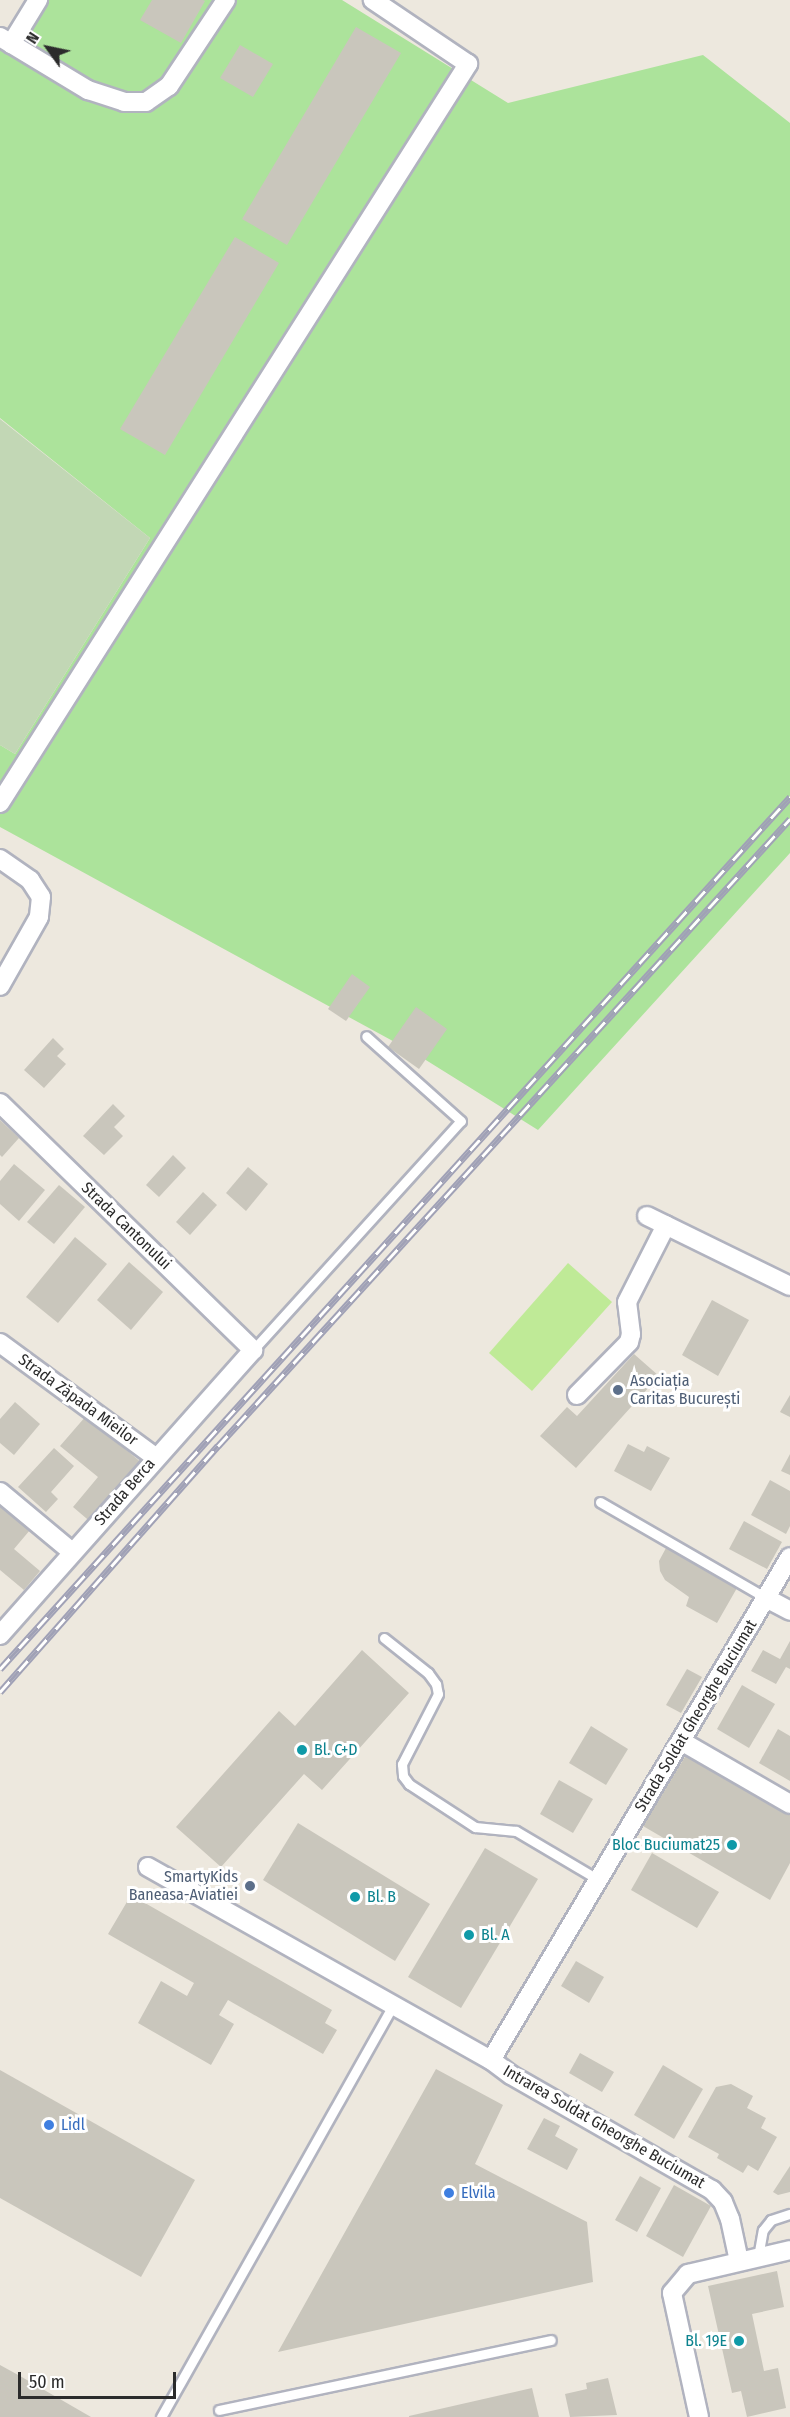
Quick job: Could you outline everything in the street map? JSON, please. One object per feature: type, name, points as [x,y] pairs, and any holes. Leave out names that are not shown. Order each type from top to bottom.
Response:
[{"type":"street","points":[[38,0],[6,41],[88,90],[123,102],[146,102],[169,86],[226,0]]},
{"type":"street","points":[[0,803],[468,64],[373,0]]},
{"type":"street","points":[[0,859],[30,880],[41,897],[39,917],[0,986]]},
{"type":"street","name":"Strada Cantonului","points":[[0,1103],[253,1350]]},
{"type":"street","points":[[646,1216],[789,1283]]},
{"type":"street","points":[[577,1395],[629,1342],[631,1334],[627,1302],[666,1225]]},
{"type":"street","name":"Strada Zăpada Mieilor","points":[[0,1343],[155,1457]]},
{"type":"street","name":"Strada Berca","points":[[0,1635],[7,1614],[72,1552],[253,1350]]},
{"type":"street","points":[[0,1492],[72,1552]]},
{"type":"street","name":"Strada Soldat Gheorghe Buciumat","points":[[491,2060],[790,1557]]},
{"type":"street","points":[[766,1598],[790,1611]]},
{"type":"street","points":[[681,1741],[790,1804]]},
{"type":"street","name":"Intrarea Soldat Gheorghe Buciumat","points":[[148,1868],[491,2060],[511,2075],[712,2190],[723,2202],[730,2219],[739,2261]]},
{"type":"street","points":[[699,2417],[672,2293],[688,2274],[790,2250]]},
{"type":"lane","points":[[253,1350],[461,1121],[366,1036]]},
{"type":"lane","points":[[600,1502],[766,1598]]},
{"type":"lane","points":[[384,1638],[428,1673],[438,1694],[402,1764],[403,1776],[409,1784],[475,1827],[516,1830],[599,1880]]},
{"type":"lane","points":[[161,2417],[393,2005]]},
{"type":"lane","points":[[758,2257],[763,2230],[771,2220],[790,2214]]},
{"type":"lane","points":[[219,2410],[551,2340]]},
{"type":"green space","points":[[48,0],[342,0],[508,103],[703,55],[790,123],[790,853],[538,1130],[413,1052],[0,827],[0,745],[15,754],[150,538],[0,418],[0,46],[15,55]]},
{"type":"green space","points":[[0,419],[150,538],[15,754],[0,745]]},
{"type":"green space","points":[[568,1263],[612,1302],[532,1391],[489,1353]]},
{"type":"building","points":[[152,0],[205,1],[181,43],[140,20]]},
{"type":"building","points":[[356,27],[401,53],[287,245],[242,219]]},
{"type":"building","points":[[240,45],[273,64],[253,97],[220,78]]},
{"type":"building","points":[[235,237],[279,263],[165,455],[120,429]]},
{"type":"building","points":[[352,974],[370,987],[346,1021],[328,1009]]},
{"type":"building","points":[[416,1007],[447,1029],[419,1069],[388,1047]]},
{"type":"building","points":[[53,1038],[64,1049],[57,1056],[66,1064],[44,1088],[24,1070]]},
{"type":"building","points":[[113,1104],[125,1116],[114,1127],[123,1136],[104,1155],[83,1136]]},
{"type":"building","points":[[0,1120],[19,1138],[2,1157],[0,1155]]},
{"type":"building","points":[[173,1155],[186,1168],[159,1197],[146,1185]]},
{"type":"building","points":[[14,1164],[45,1190],[19,1221],[0,1204],[0,1181]]},
{"type":"building","points":[[248,1167],[268,1184],[246,1211],[226,1193]]},
{"type":"building","points":[[59,1185],[85,1207],[54,1244],[27,1222]]},
{"type":"building","points":[[203,1192],[217,1205],[190,1235],[176,1222]]},
{"type":"building","points":[[75,1237],[107,1264],[58,1323],[26,1297]]},
{"type":"building","points":[[129,1262],[163,1292],[131,1330],[97,1300]]},
{"type":"building","points":[[712,1300],[749,1320],[718,1376],[682,1355]]},
{"type":"building","points":[[634,1354],[659,1376],[576,1468],[540,1436],[567,1407],[577,1416]]},
{"type":"building","points":[[790,1395],[790,1417],[780,1412]]},
{"type":"building","points":[[15,1402],[40,1424],[14,1455],[0,1443],[0,1419]]},
{"type":"building","points":[[86,1416],[143,1464],[93,1524],[73,1507],[98,1477],[60,1446]]},
{"type":"building","points":[[628,1444],[644,1452],[647,1446],[670,1458],[651,1491],[614,1471]]},
{"type":"building","points":[[54,1448],[74,1466],[51,1492],[58,1499],[46,1512],[18,1487]]},
{"type":"building","points":[[790,1454],[790,1475],[781,1471]]},
{"type":"building","points":[[770,1480],[790,1491],[790,1526],[786,1534],[751,1515]]},
{"type":"building","points":[[0,1505],[30,1530],[14,1549],[40,1571],[24,1590],[0,1570]]},
{"type":"building","points":[[744,1521],[782,1542],[767,1569],[729,1549]]},
{"type":"building","points":[[666,1548],[737,1588],[717,1623],[686,1606],[689,1597],[665,1580],[660,1571],[659,1561]]},
{"type":"building","points":[[790,1641],[790,1669],[786,1667],[776,1684],[751,1671],[763,1650],[780,1659]]},
{"type":"building","name":"Bl. C+D","points":[[362,1650],[409,1693],[322,1790],[304,1774],[221,1867],[176,1827],[279,1711],[295,1726]]},
{"type":"building","points":[[687,1669],[702,1677],[681,1713],[666,1705]]},
{"type":"building","points":[[742,1685],[775,1704],[749,1748],[717,1729]]},
{"type":"building","points":[[591,1726],[628,1749],[606,1785],[569,1763]]},
{"type":"building","points":[[778,1729],[790,1736],[790,1781],[759,1763]]},
{"type":"building","name":"Bloc Buciumat25","points":[[686,1755],[790,1813],[790,1863],[770,1900],[643,1826]]},
{"type":"building","points":[[559,1780],[593,1799],[573,1833],[540,1814]]},
{"type":"building","name":"Bl. B","points":[[298,1823],[430,1904],[395,1961],[263,1880]]},
{"type":"building","name":"Bl. A","points":[[485,1848],[538,1879],[461,2008],[408,1977]]},
{"type":"building","points":[[652,1853],[719,1892],[697,1928],[631,1890]]},
{"type":"building","points":[[131,1895],[332,2010],[325,2023],[337,2030],[323,2054],[228,2000],[219,2015],[234,2024],[211,2065],[138,2023],[161,1981],[187,1996],[194,1983],[108,1934]]},
{"type":"building","points":[[576,1961],[604,1977],[589,2003],[561,1986]]},
{"type":"building","points":[[580,2053],[614,2072],[602,2092],[569,2073]]},
{"type":"building","points":[[663,2065],[703,2089],[674,2139],[634,2115]]},
{"type":"building","name":"Elvila","points":[[436,2069],[503,2105],[475,2164],[587,2222],[593,2282],[278,2352]]},
{"type":"building","name":"Lidl","points":[[0,2070],[195,2180],[141,2277],[0,2198]]},
{"type":"building","points":[[731,2084],[753,2096],[747,2108],[766,2118],[761,2128],[777,2137],[758,2171],[748,2165],[743,2173],[717,2158],[719,2154],[688,2137],[716,2087]]},
{"type":"building","points":[[544,2118],[560,2126],[555,2136],[578,2149],[567,2170],[527,2149]]},
{"type":"building","points":[[790,2166],[790,2192],[778,2195],[773,2192]]},
{"type":"building","points":[[640,2176],[661,2188],[637,2232],[615,2220]]},
{"type":"building","points":[[674,2185],[711,2206],[683,2257],[646,2236]]},
{"type":"building","name":"Bl. 19E","points":[[777,2271],[784,2307],[752,2314],[764,2371],[778,2368],[786,2408],[747,2417],[741,2391],[732,2393],[708,2286]]},
{"type":"building","points":[[0,2365],[20,2376],[91,2417],[0,2417]]},
{"type":"building","points":[[608,2378],[617,2415],[570,2417],[565,2394],[587,2389],[586,2383]]},
{"type":"building","points":[[532,2388],[539,2417],[409,2417],[409,2416]]},
{"type":"railway","points":[[0,1669],[790,797]]},
{"type":"railway","points":[[0,1692],[218,1446],[790,819]]},
{"type":"place","name":"Asociația Caritas București","points":[[618,1390]]},
{"type":"place","name":"Bl. C+D","points":[[302,1750]]},
{"type":"place","name":"Bloc Buciumat25","points":[[732,1845]]},
{"type":"place","name":"SmartyKids Baneasa-Aviatiei","points":[[250,1886]]},
{"type":"place","name":"Bl. B","points":[[355,1897]]},
{"type":"place","name":"Bl. A","points":[[469,1935]]},
{"type":"place","name":"Lidl","points":[[49,2125]]},
{"type":"place","name":"Elvila","points":[[449,2193]]},
{"type":"place","name":"Bl. 19E","points":[[739,2341]]}]
